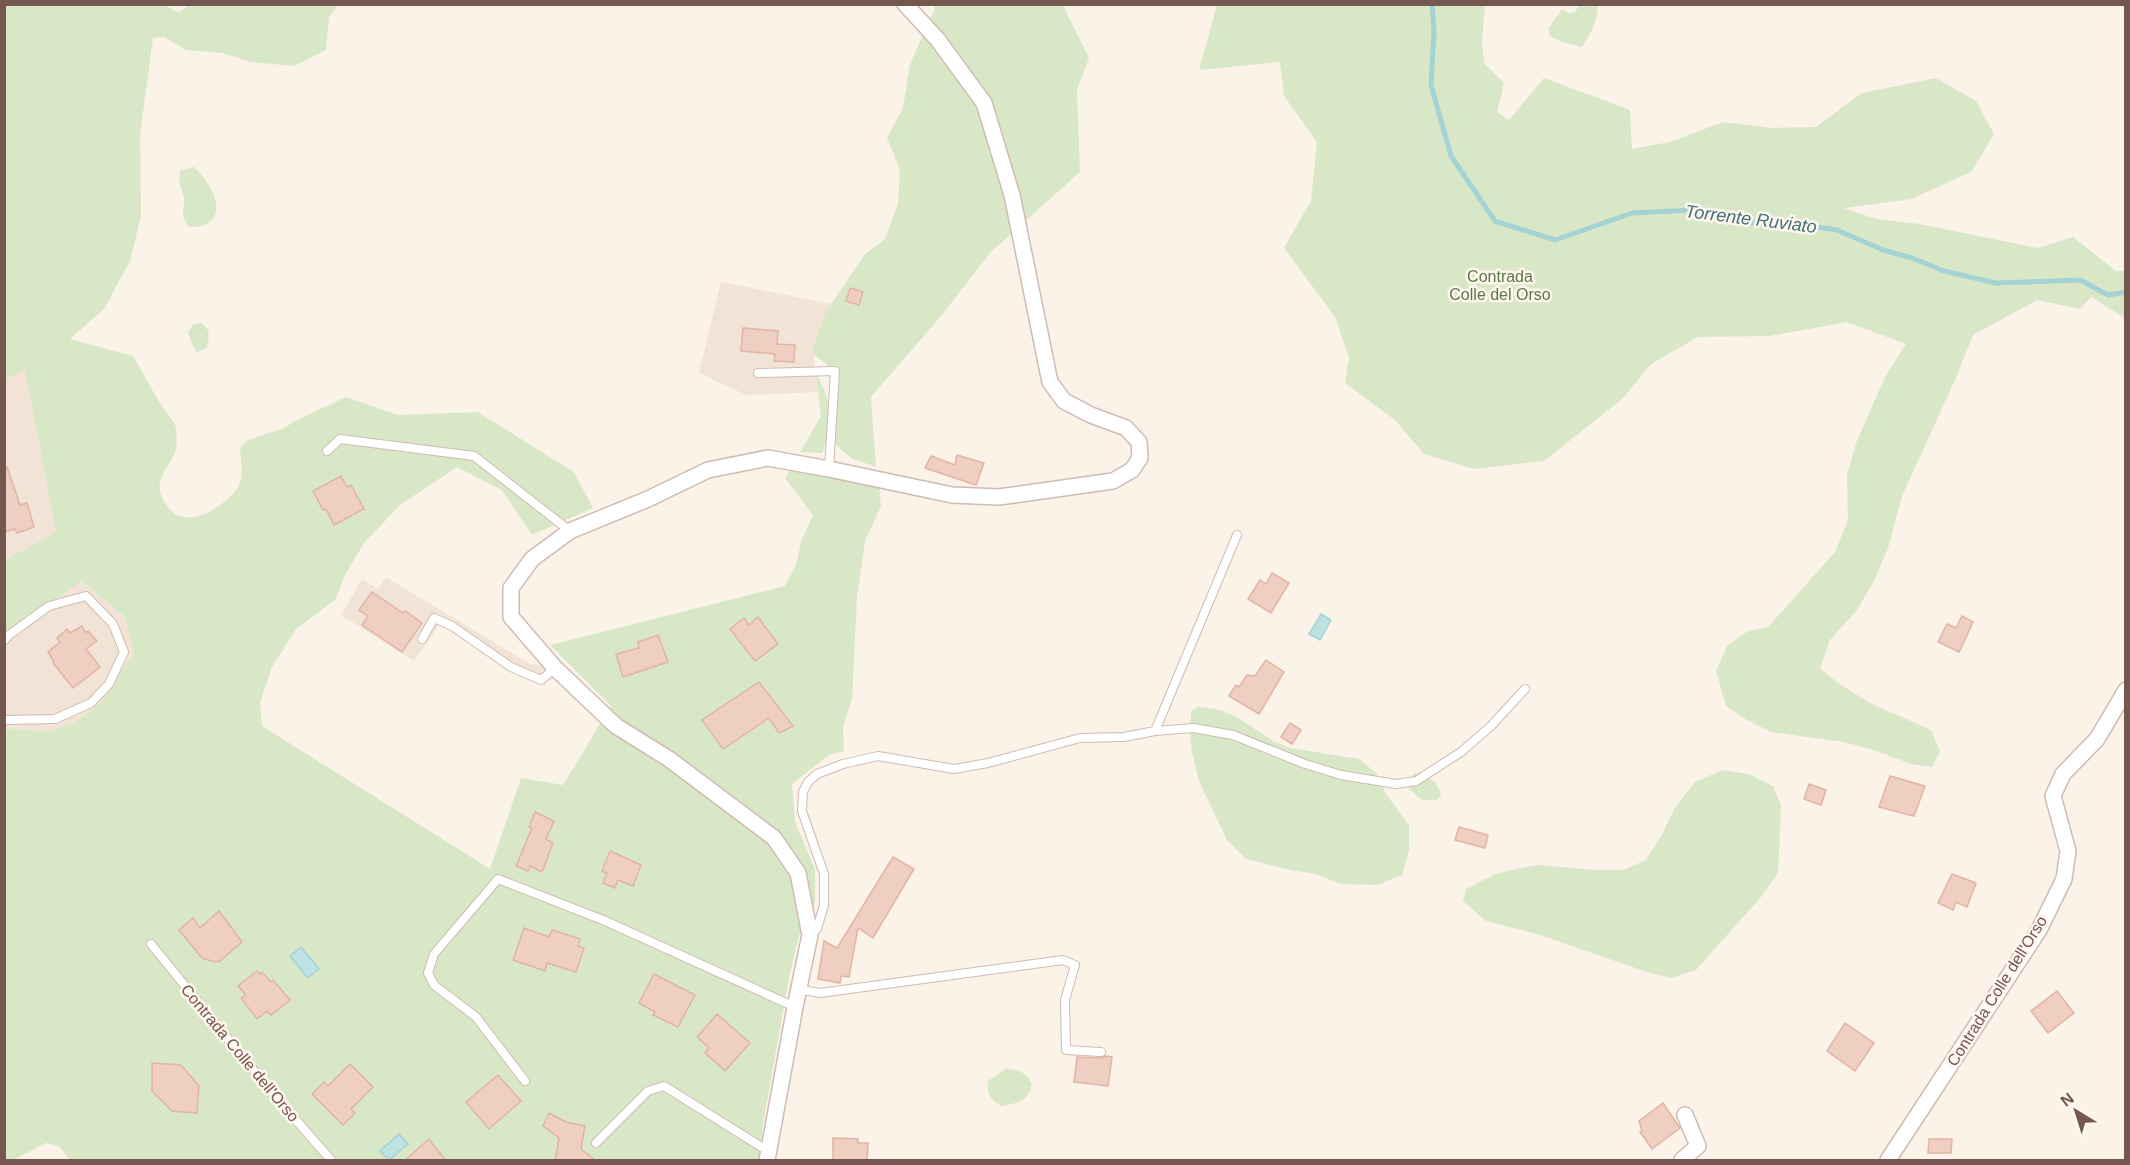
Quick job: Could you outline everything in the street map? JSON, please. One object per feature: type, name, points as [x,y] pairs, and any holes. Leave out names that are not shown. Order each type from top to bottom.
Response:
[{"type":"street","points":[[768,1156],[810,935],[798,873],[774,838],[669,759],[616,726],[555,668],[511,617],[511,588],[532,559],[570,531],[648,499],[708,470],[768,458],[952,495],[999,496],[1113,481],[1132,470],[1140,458],[1139,442],[1126,428],[1091,415],[1064,401],[1050,382],[1012,195],[984,104],[938,40],[905,4]]},
{"type":"street","name":"Contrada Colle dell'Orso","points":[[1888,1161],[2044,920],[2064,879],[2068,851],[2053,796],[2063,774],[2097,740],[2126,690]]},
{"type":"street","points":[[1683,1161],[1698,1146],[1686,1114]]},
{"type":"lane","points":[[758,373],[835,371],[829,469]]},
{"type":"lane","points":[[327,451],[340,439],[474,456],[570,531]]},
{"type":"lane","points":[[1155,731],[1237,535]]},
{"type":"lane","points":[[4,641],[49,606],[86,596],[113,624],[124,652],[109,684],[91,703],[55,719],[4,720]]},
{"type":"lane","points":[[422,639],[434,618],[453,626],[511,667],[541,680],[555,668]]},
{"type":"lane","points":[[810,935],[817,930],[824,906],[824,874],[802,811],[803,792],[808,782],[817,774],[843,764],[879,756],[954,770],[1080,738],[1124,737],[1155,731],[1193,728],[1233,735],[1341,776],[1396,784],[1416,781],[1461,752],[1491,726],[1525,689]]},
{"type":"lane","points":[[525,1080],[476,1017],[434,985],[428,973],[434,954],[498,879],[603,920],[795,1007]]},
{"type":"lane","name":"Contrada Colle dell'Orso","points":[[151,944],[267,1087],[331,1161]]},
{"type":"lane","points":[[798,989],[820,993],[1063,960],[1075,965],[1065,1000],[1066,1050],[1101,1052]]},
{"type":"lane","points":[[596,1143],[648,1091],[664,1086],[768,1156]]},
{"type":"shaded area","points":[[721,282],[831,304],[826,312],[813,353],[818,392],[746,395],[699,373]]},
{"type":"shaded area","points":[[25,369],[56,532],[5,560],[4,379]]},
{"type":"shaded area","points":[[386,577],[530,664],[542,665],[546,662],[558,677],[541,684],[514,672],[441,623],[414,661],[341,615],[362,579],[378,589]]},
{"type":"shaded area","points":[[82,581],[124,616],[134,652],[101,703],[75,722],[48,732],[5,728],[4,633]]},
{"type":"green space","name":"Contrada Colle del Orso","points":[[1485,4],[1482,41],[1484,63],[1504,83],[1497,112],[1509,120],[1544,78],[1630,110],[1632,149],[1670,142],[1723,122],[1772,128],[1816,127],[1862,93],[1936,78],[1976,101],[1994,134],[1972,171],[1912,199],[1844,208],[1876,219],[1919,224],[2038,248],[2073,237],[2116,271],[2125,271],[2125,318],[2091,297],[2080,309],[2037,300],[1973,335],[1902,496],[1888,548],[1875,579],[1857,610],[1830,640],[1820,669],[1872,704],[1931,730],[1940,751],[1932,767],[1911,764],[1844,742],[1771,732],[1726,706],[1716,671],[1727,646],[1748,631],[1768,627],[1835,552],[1848,520],[1847,475],[1856,443],[1885,377],[1906,344],[1847,322],[1770,336],[1698,337],[1651,364],[1622,399],[1544,461],[1474,469],[1424,454],[1395,420],[1345,383],[1349,357],[1335,317],[1284,248],[1311,201],[1317,142],[1284,96],[1280,62],[1199,70],[1217,5]]},
{"type":"green space","points":[[1580,4],[1598,5],[1593,27],[1582,47],[1550,36],[1548,29],[1562,9],[1573,13]]},
{"type":"green space","points":[[4,5],[165,5],[179,13],[188,5],[338,5],[329,17],[326,50],[294,66],[250,62],[223,53],[186,50],[164,37],[153,38],[140,135],[141,216],[130,261],[104,309],[70,339],[133,356],[176,427],[176,450],[162,476],[160,489],[161,496],[169,509],[181,516],[196,517],[208,512],[235,492],[242,475],[240,448],[248,440],[284,428],[346,397],[398,415],[478,412],[574,472],[593,508],[532,535],[502,490],[457,467],[400,505],[364,543],[345,575],[335,600],[296,629],[272,667],[260,703],[262,726],[490,869],[521,778],[563,785],[611,706],[550,645],[785,586],[796,565],[802,539],[813,515],[785,478],[792,467],[879,486],[881,506],[865,541],[857,597],[852,699],[843,726],[844,751],[829,755],[792,784],[795,822],[815,869],[815,904],[799,936],[790,973],[763,1124],[759,1160],[70,1160],[59,1146],[46,1143],[13,1160],[5,1160],[5,728],[48,732],[75,722],[101,703],[134,652],[124,616],[82,581],[5,633],[5,560],[56,532],[25,370],[5,379]]},
{"type":"green space","points":[[933,5],[1064,5],[1089,58],[1077,90],[1080,172],[990,253],[941,316],[871,397],[876,467],[851,458],[834,443],[837,372],[813,354],[813,348],[826,312],[865,254],[885,239],[898,204],[900,170],[887,138],[903,108],[910,64],[935,8]]},
{"type":"green space","points":[[194,167],[214,194],[216,213],[212,220],[203,225],[189,227],[183,216],[184,199],[179,180],[181,170]]},
{"type":"green space","points":[[201,323],[208,330],[208,341],[207,348],[197,352],[188,333],[193,324]]},
{"type":"green space","points":[[816,375],[828,403],[829,423],[826,444],[822,453],[800,452],[821,416]]},
{"type":"green space","points":[[1198,707],[1216,709],[1235,716],[1273,741],[1290,748],[1359,759],[1376,773],[1386,794],[1409,825],[1409,850],[1402,875],[1377,885],[1340,884],[1316,874],[1246,859],[1227,840],[1199,781],[1190,734],[1191,711]]},
{"type":"green space","points":[[1722,770],[1748,774],[1773,786],[1781,805],[1778,873],[1761,897],[1696,970],[1671,978],[1647,972],[1537,934],[1486,921],[1463,901],[1466,889],[1495,874],[1521,868],[1539,865],[1624,870],[1646,860],[1663,833],[1674,809],[1695,782]]},
{"type":"green space","points":[[1416,773],[1435,783],[1441,795],[1437,800],[1422,800],[1409,789],[1410,780]]},
{"type":"green space","points":[[1005,1069],[1021,1072],[1032,1084],[1028,1095],[1021,1101],[1001,1106],[990,1096],[988,1081]]},
{"type":"water","points":[[1321,614],[1331,620],[1320,640],[1309,634]]},
{"type":"water","points":[[301,947],[319,969],[308,978],[290,956]]},
{"type":"water","points":[[399,1134],[408,1144],[389,1160],[380,1151]]},
{"type":"building","points":[[850,288],[863,292],[859,305],[846,301]]},
{"type":"building","points":[[743,328],[778,331],[777,344],[795,345],[794,362],[774,361],[775,354],[741,351]]},
{"type":"building","points":[[957,455],[984,463],[976,485],[925,468],[931,456],[955,465]]},
{"type":"building","points":[[4,467],[7,467],[20,505],[27,503],[34,527],[17,533],[15,529],[4,532]]},
{"type":"building","points":[[341,476],[347,487],[351,485],[364,509],[334,525],[313,491]]},
{"type":"building","points":[[1272,573],[1289,583],[1271,613],[1248,599],[1260,580],[1266,584]]},
{"type":"building","points":[[372,592],[422,623],[402,652],[362,625],[368,616],[359,610]]},
{"type":"building","points":[[1962,616],[1973,622],[1959,652],[1938,642],[1947,624],[1956,628]]},
{"type":"building","points":[[758,617],[778,644],[755,661],[730,629],[744,618],[749,625]]},
{"type":"building","points":[[82,626],[86,633],[88,631],[97,641],[86,649],[100,667],[73,688],[53,663],[48,652],[60,642],[57,638],[67,629],[70,633]]},
{"type":"building","points":[[658,635],[668,662],[623,677],[616,654],[639,648],[638,642]]},
{"type":"building","points":[[1266,660],[1284,672],[1259,714],[1229,696],[1236,685],[1239,687],[1247,675],[1255,676]]},
{"type":"building","points":[[759,682],[793,726],[779,733],[769,718],[723,749],[702,720]]},
{"type":"building","points":[[1290,723],[1301,730],[1292,744],[1281,737]]},
{"type":"building","points":[[1890,776],[1925,786],[1914,816],[1879,807]]},
{"type":"building","points":[[1809,784],[1826,790],[1821,805],[1804,799]]},
{"type":"building","points":[[535,812],[554,821],[546,839],[553,843],[542,872],[530,866],[528,871],[516,866],[532,828],[529,827]]},
{"type":"building","points":[[1459,827],[1488,835],[1485,848],[1455,840]]},
{"type":"building","points":[[610,851],[641,865],[633,886],[618,880],[615,888],[603,883],[607,873],[602,871]]},
{"type":"building","points":[[893,857],[914,869],[873,938],[858,928],[849,977],[841,976],[840,983],[818,979],[824,941],[837,948]]},
{"type":"building","points":[[1952,874],[1976,883],[1967,907],[1956,902],[1953,910],[1938,903]]},
{"type":"building","points":[[219,911],[242,942],[220,961],[215,962],[202,958],[179,930],[193,918],[200,928]]},
{"type":"building","points":[[524,928],[549,937],[552,930],[580,939],[578,946],[584,948],[576,972],[547,963],[545,971],[513,960]]},
{"type":"building","points":[[257,971],[260,974],[262,972],[271,982],[273,980],[290,1000],[271,1015],[267,1011],[257,1019],[241,998],[246,995],[238,986]]},
{"type":"building","points":[[654,974],[695,995],[678,1027],[653,1015],[655,1012],[639,1003]]},
{"type":"building","points":[[2057,991],[2074,1013],[2048,1033],[2031,1011]]},
{"type":"building","points":[[717,1014],[750,1043],[725,1071],[705,1053],[709,1048],[697,1037]]},
{"type":"building","points":[[1845,1023],[1874,1043],[1855,1071],[1827,1051]]},
{"type":"building","points":[[1077,1057],[1101,1058],[1112,1057],[1108,1086],[1074,1082]]},
{"type":"building","points":[[152,1063],[181,1065],[199,1086],[197,1113],[172,1111],[152,1091]]},
{"type":"building","points":[[350,1064],[373,1087],[351,1109],[355,1113],[343,1125],[312,1094],[324,1082],[328,1086]]},
{"type":"building","points":[[498,1075],[521,1101],[489,1129],[466,1102]]},
{"type":"building","points":[[1663,1103],[1680,1128],[1652,1149],[1640,1132],[1642,1131],[1639,1121]]},
{"type":"building","points":[[549,1113],[566,1122],[585,1126],[581,1149],[596,1161],[555,1161],[559,1138],[543,1126]]},
{"type":"building","points":[[833,1138],[858,1139],[858,1143],[868,1143],[867,1161],[833,1161]]},
{"type":"building","points":[[429,1139],[446,1161],[404,1161]]},
{"type":"building","points":[[1929,1139],[1952,1139],[1951,1153],[1928,1153]]},
{"type":"waterway","name":"Torrente Ruviato","points":[[1432,4],[1434,32],[1431,85],[1451,156],[1495,221],[1555,240],[1632,213],[1693,210],[1752,223],[1785,222],[1837,230],[1883,250],[1912,258],[1944,271],[1996,283],[2080,280],[2108,295],[2126,292]]}]
